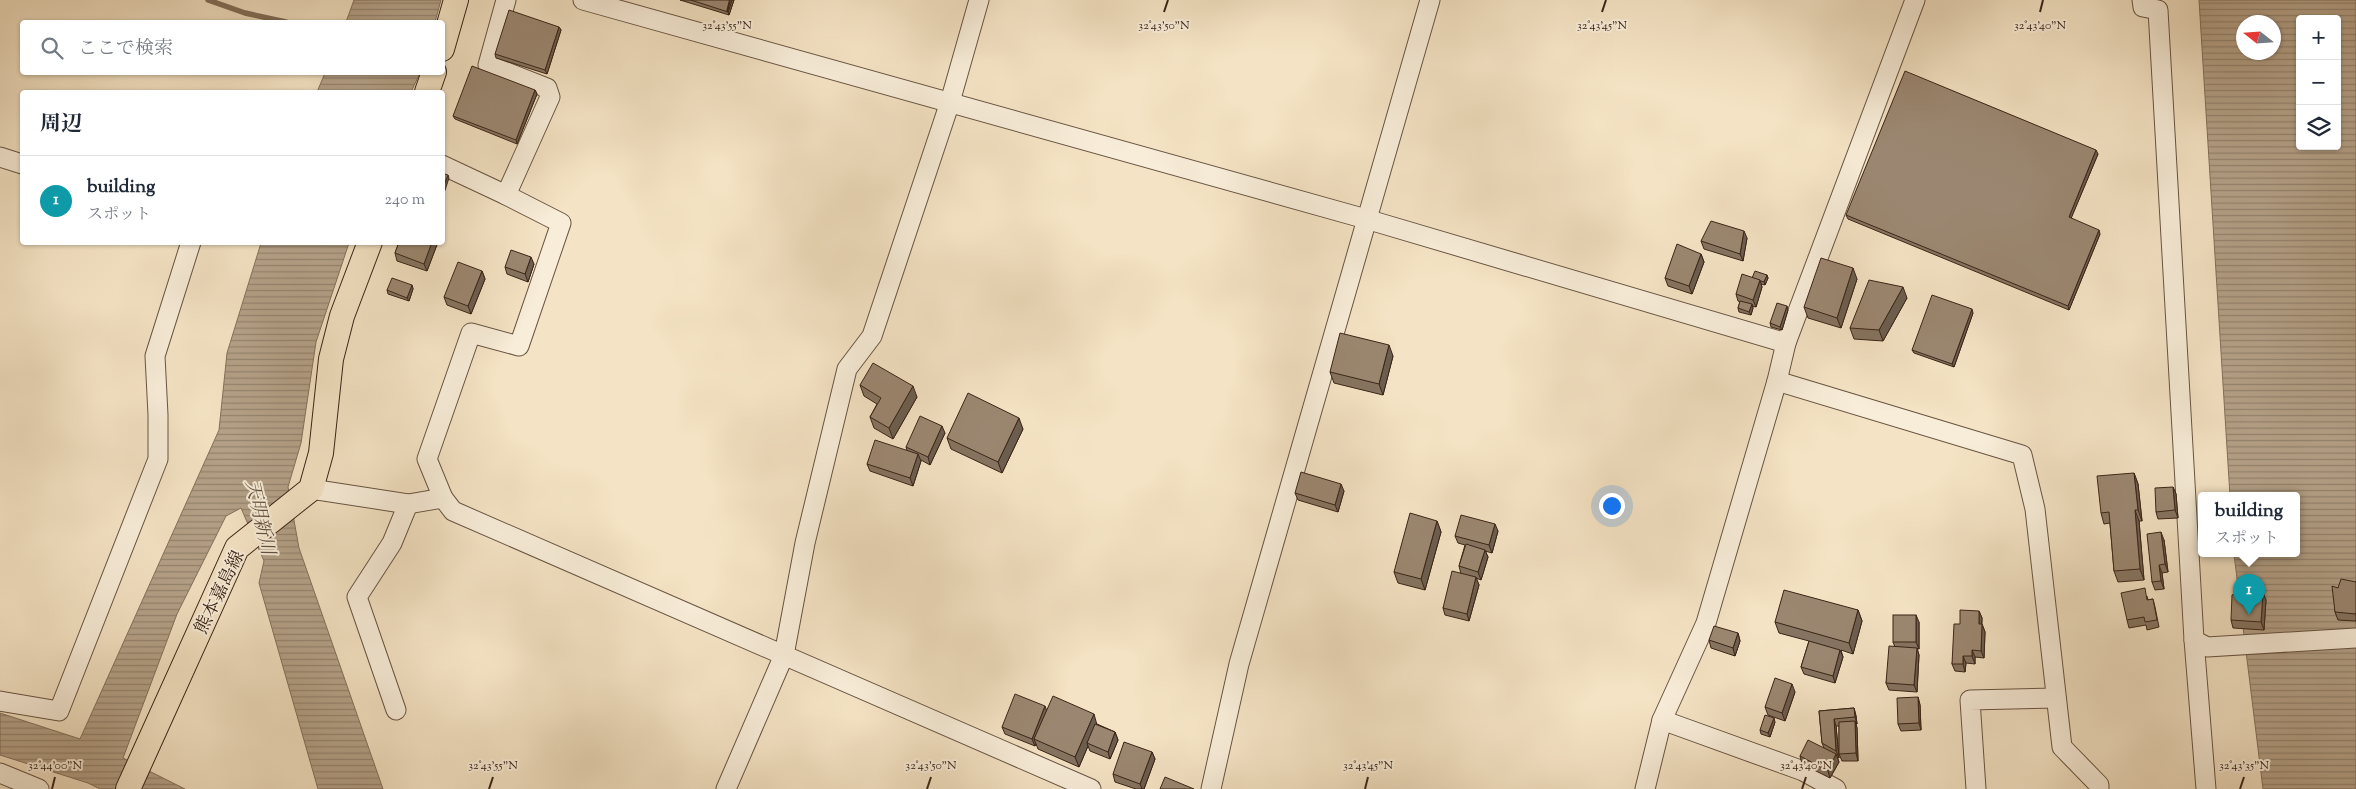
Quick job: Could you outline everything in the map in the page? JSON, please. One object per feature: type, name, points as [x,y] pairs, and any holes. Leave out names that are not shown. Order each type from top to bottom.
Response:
[{"type":"main road","points":[[445,38],[456,0]]},
{"type":"main road","points":[[428,90],[433,75]]},
{"type":"main road","points":[[310,489],[321,452],[331,359],[342,316],[369,245]]},
{"type":"main road","name":"熊本嘉島線","points":[[128,789],[230,561],[238,548],[310,489]]},
{"type":"street","points":[[506,0],[488,64],[547,88],[550,97],[506,195]]},
{"type":"street","points":[[583,0],[1366,219],[1786,343]]},
{"type":"street","points":[[726,789],[784,655],[805,543],[847,369],[872,336],[950,102],[979,0]]},
{"type":"street","points":[[1211,789],[1239,664],[1430,0]]},
{"type":"street","points":[[1645,789],[1662,720],[1706,623],[1777,381],[1786,343],[1915,0]]},
{"type":"street","points":[[2152,3],[2201,644],[2206,789]]},
{"type":"street","points":[[0,157],[20,163]]},
{"type":"street","points":[[445,166],[561,223],[519,346],[471,333],[426,459],[443,498],[453,511],[1091,789]]},
{"type":"street","points":[[0,701],[60,711],[158,459],[155,356],[190,245]]},
{"type":"street","points":[[1777,381],[2022,456],[2035,509],[2062,747],[2099,784],[2099,789]]},
{"type":"street","points":[[310,489],[408,504],[443,498]]},
{"type":"street","points":[[396,710],[357,597],[392,544],[408,504]]},
{"type":"street","points":[[2201,644],[2356,638]]},
{"type":"street","points":[[1976,789],[1970,700],[2056,698]]},
{"type":"street","points":[[1662,720],[1803,772],[1836,789]]},
{"type":"street","points":[[0,773],[39,789]]},
{"type":"water","points":[[354,0],[441,0],[436,20],[347,20]]},
{"type":"water","points":[[2199,0],[2356,0],[2356,789],[2263,789],[2234,557],[2300,557],[2300,492],[2230,492]]},
{"type":"water","points":[[324,75],[419,75],[412,90],[318,90]]},
{"type":"water","name":"天明新川","points":[[260,245],[348,245],[316,342],[301,443],[288,487],[299,548],[383,789],[318,789],[259,583],[264,561],[241,508],[226,516],[177,614],[123,758],[185,789],[100,789],[88,783],[0,755],[0,713],[80,739],[219,430],[227,353]]},
{"type":"building","points":[[691,0],[732,0],[728,12]]},
{"type":"building","points":[[509,10],[559,27],[545,70],[495,54]]},
{"type":"building","points":[[472,66],[535,90],[516,140],[453,116]]},
{"type":"building","points":[[1905,71],[2096,150],[2069,217],[2099,230],[2068,306],[1846,215]]},
{"type":"building","points":[[1711,221],[1744,231],[1740,254],[1701,241]]},
{"type":"building","points":[[1677,244],[1701,254],[1689,286],[1665,278]]},
{"type":"building","points":[[398,245],[431,245],[424,264],[395,253]]},
{"type":"building","points":[[511,250],[531,257],[525,274],[505,267]]},
{"type":"building","points":[[1821,258],[1853,268],[1837,318],[1804,307]]},
{"type":"building","points":[[458,262],[482,271],[468,306],[444,297]]},
{"type":"building","points":[[1755,271],[1767,275],[1764,282],[1752,278]]},
{"type":"building","points":[[1742,274],[1760,280],[1753,300],[1736,294]]},
{"type":"building","points":[[392,278],[412,285],[407,298],[387,290]]},
{"type":"building","points":[[1869,280],[1903,287],[1879,330],[1850,328]]},
{"type":"building","points":[[1932,295],[1972,309],[1952,364],[1912,350]]},
{"type":"building","points":[[1740,301],[1752,304],[1749,312],[1738,308]]},
{"type":"building","points":[[1777,303],[1787,306],[1780,327],[1770,323]]},
{"type":"building","points":[[1340,333],[1389,345],[1379,384],[1330,372]]},
{"type":"building","points":[[873,363],[913,386],[889,428],[870,417],[881,398],[860,385]]},
{"type":"building","points":[[968,393],[1019,418],[998,462],[947,438]]},
{"type":"building","points":[[920,416],[942,426],[928,457],[906,447]]},
{"type":"building","points":[[875,440],[918,454],[910,478],[867,464]]},
{"type":"building","points":[[1301,472],[1341,484],[1335,505],[1295,493]]},
{"type":"building","points":[[2134,473],[2138,510],[2135,510],[2140,569],[2114,571],[2109,512],[2101,513],[2097,476]]},
{"type":"building","points":[[2173,487],[2175,510],[2156,512],[2155,488]]},
{"type":"building","points":[[1410,513],[1437,521],[1421,579],[1394,572]]},
{"type":"building","points":[[1461,515],[1495,524],[1489,545],[1455,536]]},
{"type":"building","points":[[2161,532],[2165,564],[2159,565],[2161,581],[2152,582],[2147,534]]},
{"type":"building","points":[[1466,544],[1485,550],[1478,572],[1459,566]]},
{"type":"building","points":[[1452,571],[1476,577],[1467,614],[1443,608]]},
{"type":"building","points":[[2341,579],[2356,582],[2356,614],[2335,612],[2332,586],[2338,588]]},
{"type":"building","points":[[2241,586],[2263,593],[2261,622],[2231,620],[2232,595],[2239,592]]},
{"type":"building","points":[[2145,588],[2147,600],[2153,599],[2157,620],[2145,622],[2144,617],[2127,620],[2121,593]]},
{"type":"building","points":[[1784,590],[1858,610],[1849,643],[1775,622]]},
{"type":"building","points":[[1960,610],[1979,611],[1979,624],[1982,624],[1981,651],[1972,650],[1972,656],[1963,656],[1963,664],[1952,664],[1954,624],[1960,624]]},
{"type":"building","points":[[1893,615],[1916,615],[1916,642],[1893,642]]},
{"type":"building","points":[[1714,626],[1738,633],[1733,648],[1709,640]]},
{"type":"building","points":[[1809,641],[1840,650],[1833,676],[1801,667]]},
{"type":"building","points":[[1889,646],[1917,648],[1914,685],[1886,683]]},
{"type":"building","points":[[1775,678],[1792,684],[1782,713],[1765,707]]},
{"type":"building","points":[[1015,694],[1045,706],[1032,739],[1002,727]]},
{"type":"building","points":[[1053,696],[1094,714],[1075,757],[1034,739]]},
{"type":"building","points":[[1918,697],[1919,723],[1898,724],[1897,698]]},
{"type":"building","points":[[1854,708],[1855,717],[1834,719],[1836,751],[1822,743],[1819,711]]},
{"type":"building","points":[[1765,715],[1774,718],[1768,733],[1760,730]]},
{"type":"building","points":[[1855,721],[1856,753],[1839,754],[1839,722]]},
{"type":"building","points":[[1095,724],[1115,732],[1108,752],[1087,743]]},
{"type":"building","points":[[1808,740],[1836,754],[1828,771],[1800,756]]},
{"type":"building","points":[[1124,742],[1152,752],[1140,784],[1113,774]]},
{"type":"building","points":[[1165,777],[1194,789],[1160,789]]},
{"type":"waterway","points":[[208,0],[245,13],[277,20]]},
{"type":"place","name":"building","points":[[2249,615]]}]
